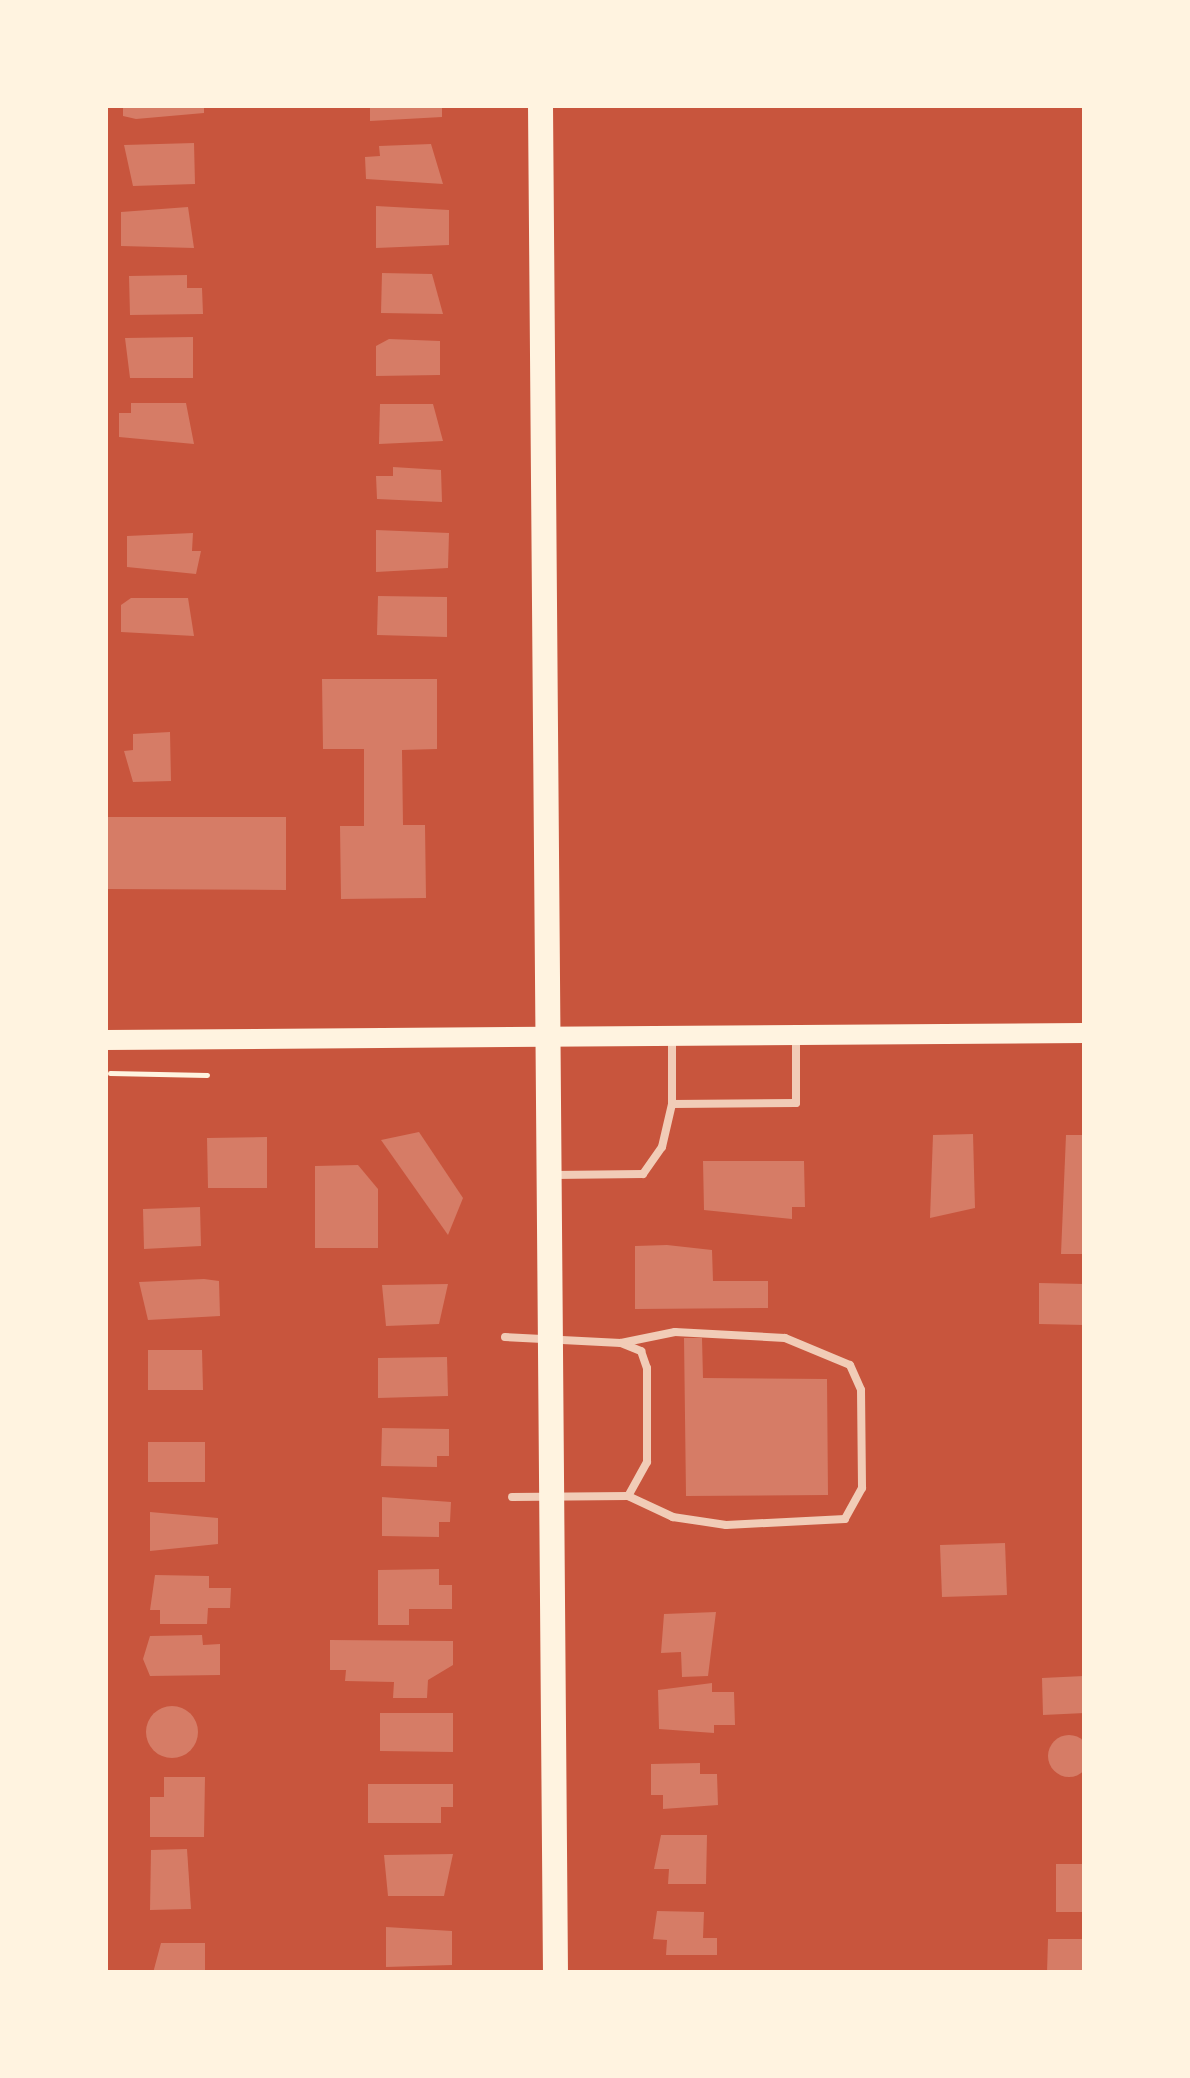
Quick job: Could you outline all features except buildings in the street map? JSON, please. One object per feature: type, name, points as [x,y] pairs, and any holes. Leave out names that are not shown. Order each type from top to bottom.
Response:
[{"type":"main road","points":[[540,105],[555,1973]]},
{"type":"main road","points":[[105,1040],[1085,1033]]},
{"type":"lane","points":[[672,1104],[796,1103],[796,1035]]},
{"type":"lane","points":[[548,1175],[643,1174],[662,1147],[672,1104],[672,1036]]},
{"type":"lane","points":[[506,1337],[621,1343],[676,1332],[785,1338],[850,1365],[862,1390],[862,1488],[845,1519],[726,1525],[673,1516],[628,1496],[512,1497]]},
{"type":"lane","points":[[621,1343],[640,1351],[648,1368],[647,1462],[628,1496]]},
{"type":"path","points":[[110,1073],[207,1075]]}]
